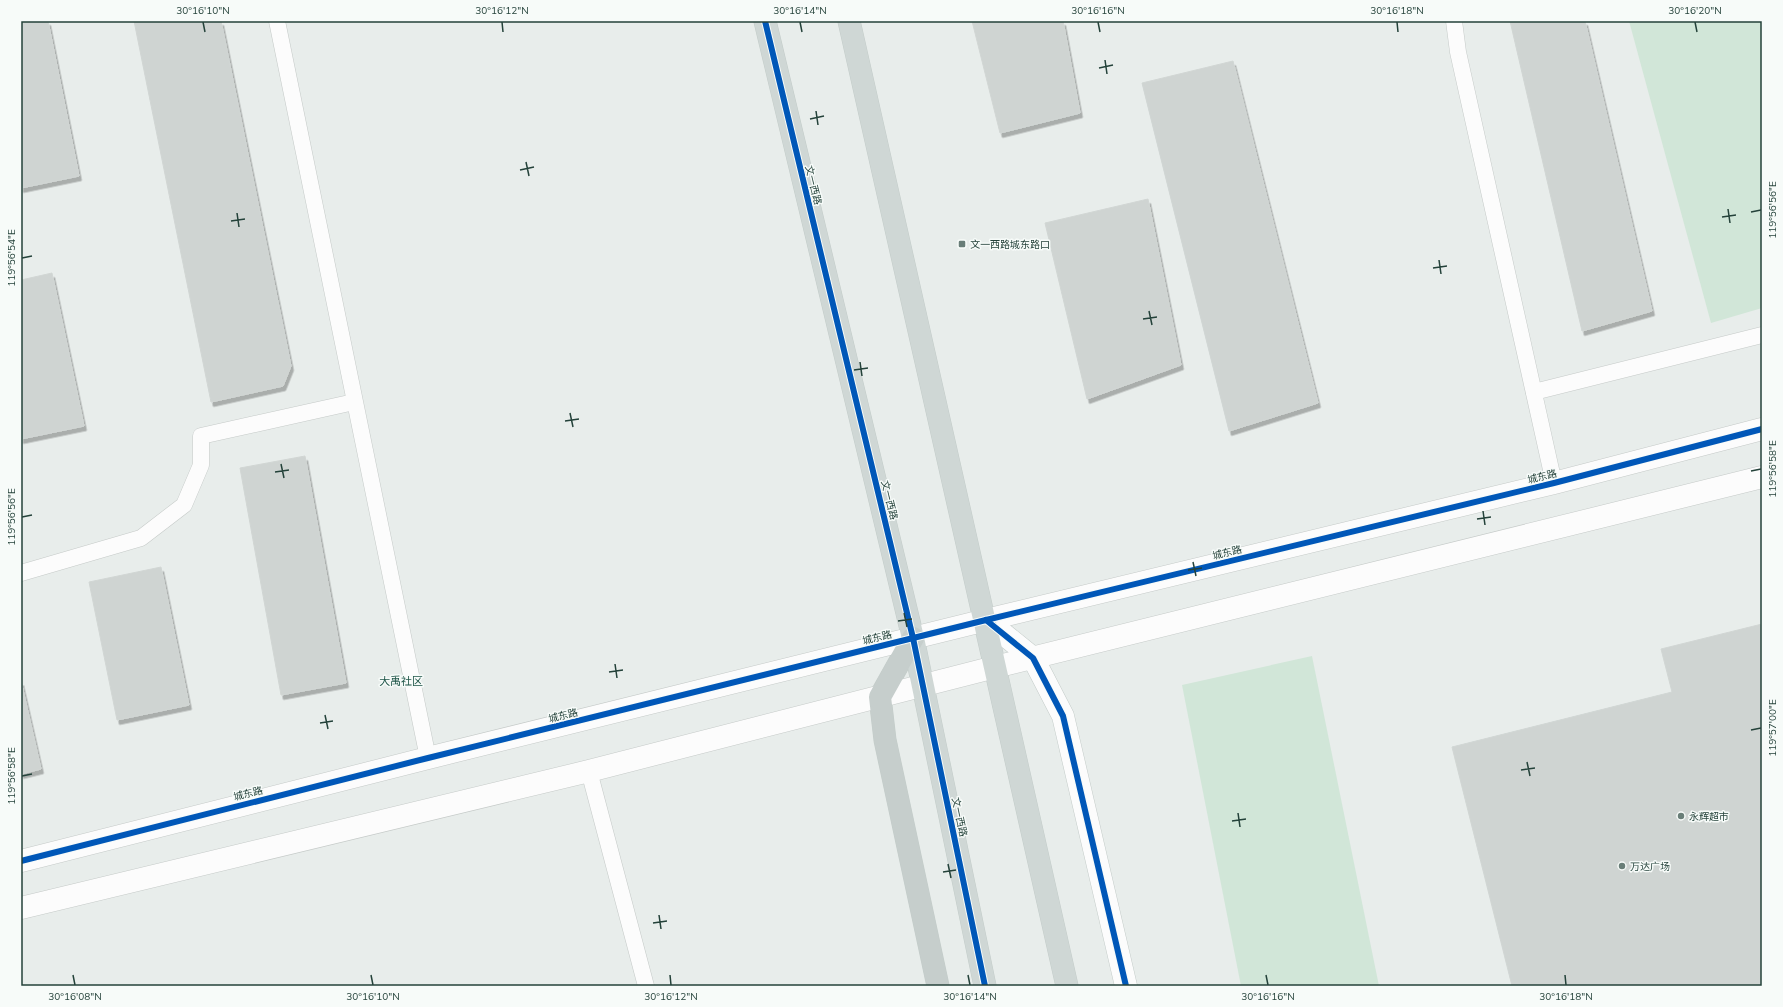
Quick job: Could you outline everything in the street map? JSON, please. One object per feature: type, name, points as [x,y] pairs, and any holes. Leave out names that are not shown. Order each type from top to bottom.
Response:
[{"type":"highway","points":[[913,638],[880,697],[885,740],[938,986]]},
{"type":"main road","name":"文一西路","points":[[765,21],[913,638],[985,986]]},
{"type":"main road","points":[[849,21],[986,620],[995,667],[1067,986]]},
{"type":"street","name":"城东路","points":[[21,861],[428,758],[986,620],[1554,484],[1762,429]]},
{"type":"street","points":[[21,908],[590,771],[995,667],[1762,477]]},
{"type":"street","points":[[986,620],[1033,658],[1063,716],[1126,986]]},
{"type":"lane","points":[[277,21],[428,758]]},
{"type":"lane","points":[[1454,21],[1458,52],[1554,484]]},
{"type":"lane","points":[[1534,392],[1762,335]]},
{"type":"lane","points":[[21,573],[141,538],[184,505],[201,465],[201,436],[354,402]]},
{"type":"lane","points":[[590,771],[646,986]]},
{"type":"green space","points":[[1629,21],[1762,21],[1762,308],[1711,323]]},
{"type":"green space","points":[[1312,656],[1379,986],[1241,986],[1182,685]]},
{"type":"building","points":[[21,21],[48,21],[79,176],[21,188]]},
{"type":"building","points":[[134,21],[221,21],[291,366],[283,386],[211,402]]},
{"type":"building","points":[[972,21],[1063,21],[1080,113],[1000,133]]},
{"type":"building","points":[[1510,21],[1585,21],[1652,311],[1582,331]]},
{"type":"building","points":[[1233,61],[1318,403],[1229,431],[1142,83]]},
{"type":"building","points":[[1148,199],[1181,365],[1087,399],[1045,223]]},
{"type":"building","points":[[52,273],[84,426],[21,439],[21,280]]},
{"type":"building","points":[[305,456],[346,683],[281,695],[240,468]]},
{"type":"building","points":[[161,567],[189,705],[117,720],[89,582]]},
{"type":"building","name":"万达广场","points":[[1762,624],[1762,986],[1512,986],[1452,747],[1672,692],[1661,649]]},
{"type":"building","points":[[21,681],[41,769],[21,774]]},
{"type":"cycle path","points":[[765,21],[913,638],[985,986]]},
{"type":"cycle path","points":[[21,861],[428,758],[986,620],[1554,483],[1762,429]]},
{"type":"cycle path","points":[[986,620],[1033,658],[1063,716],[1126,986]]},
{"type":"place","name":"文一西路城东路口","points":[[962,244]]},
{"type":"place","name":"永辉超市","points":[[1681,816]]},
{"type":"place","name":"万达广场","points":[[1622,866]]},
{"type":"district","name":"大禹社区","points":[[401,681]]}]
